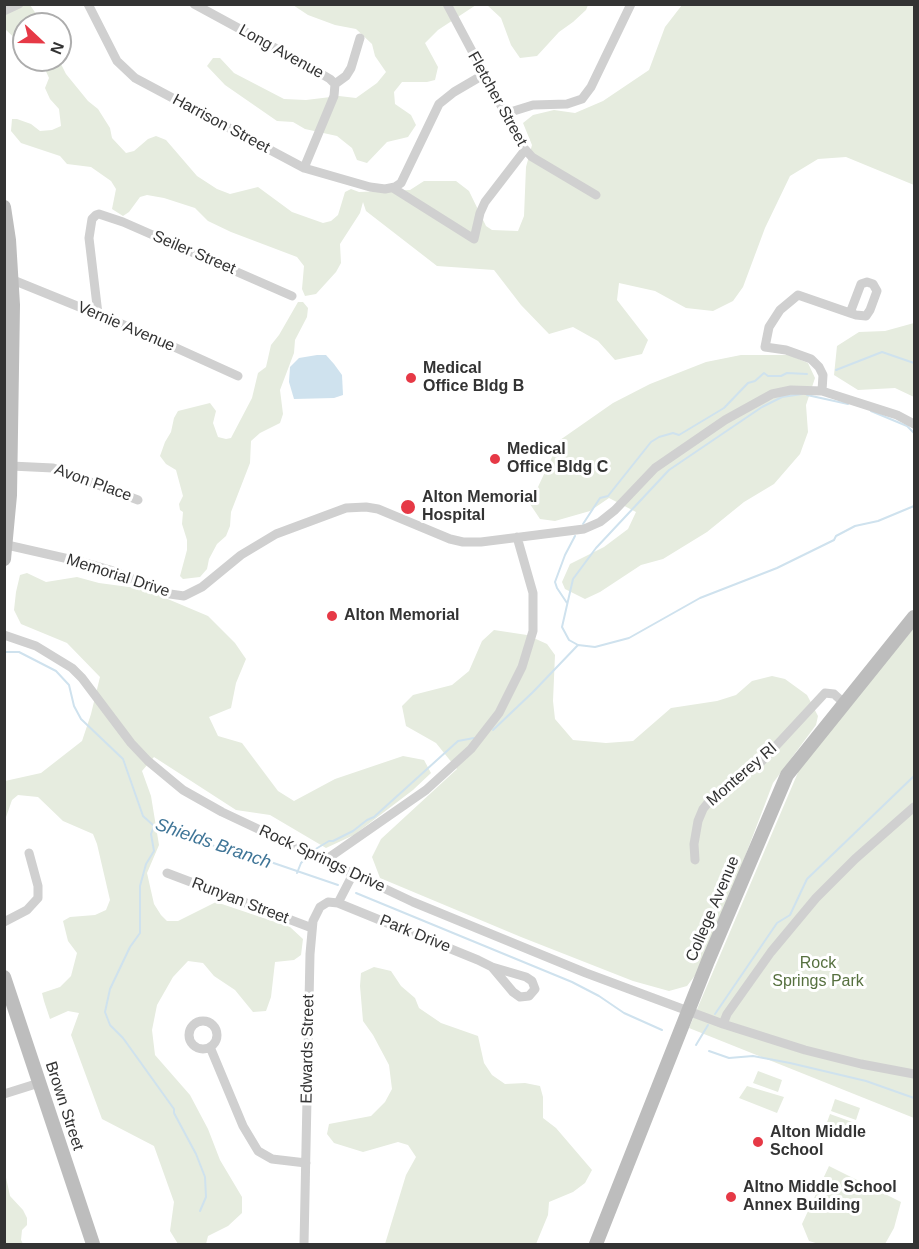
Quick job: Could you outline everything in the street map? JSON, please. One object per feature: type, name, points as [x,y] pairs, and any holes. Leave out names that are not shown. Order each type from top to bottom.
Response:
[{"type":"main road","points":[[4,207],[13,280],[9,305],[8,392],[11,466],[6,552]]},
{"type":"main road","name":"College Avenue","points":[[596,1245],[689,1011],[787,775],[915,617]]},
{"type":"main road","name":"Brown Street","points":[[6,985],[93,1245]]},
{"type":"street","points":[[4,11],[19,4]]},
{"type":"street","name":"Harrison Street","points":[[88,4],[111,52],[127,72],[304,168],[370,187],[393,188]]},
{"type":"street","name":"Long Avenue","points":[[194,4],[315,70],[335,84]]},
{"type":"street","name":"Fletcher Street","points":[[447,4],[525,150],[548,167],[596,195]]},
{"type":"street","points":[[504,114],[533,105],[567,104],[582,99],[591,87],[630,4]]},
{"type":"street","points":[[304,168],[334,96],[335,84],[346,76],[351,68],[360,38]]},
{"type":"street","points":[[483,75],[439,104],[401,183],[393,188],[474,239],[480,213],[494,190],[525,150]]},
{"type":"street","name":"Seiler Street","points":[[98,314],[89,238],[90,224],[96,215],[104,215],[123,222],[292,296]]},
{"type":"street","name":"Vernie Avenue","points":[[13,280],[98,314],[238,376]]},
{"type":"street","points":[[822,391],[823,375],[811,359],[786,350],[765,347],[769,327],[775,316],[798,295],[850,313]]},
{"type":"street","points":[[324,861],[426,790],[471,749],[499,713],[522,667],[533,631],[533,594],[517,537],[585,529],[600,522],[656,468],[749,406],[772,394],[791,390],[822,391],[897,415],[915,424]]},
{"type":"street","name":"Avon Place","points":[[11,466],[53,468],[138,500]]},
{"type":"street","name":"Memorial Drive","points":[[6,552],[82,561],[170,594],[182,596],[202,587],[241,555],[276,534],[346,508],[378,509],[450,539],[463,542],[517,537]]},
{"type":"street","name":"Rock Springs Drive","points":[[4,635],[36,646],[72,668],[130,743],[158,770],[183,790],[222,812],[413,902],[565,964],[723,1024],[825,1056],[915,1074]]},
{"type":"street","name":"Monterey Rl","points":[[695,860],[694,844],[698,821],[711,799],[733,780],[761,762],[825,693],[834,694],[845,704]]},
{"type":"street","points":[[723,1024],[727,1014],[771,952],[816,898],[855,859],[915,807]]},
{"type":"street","points":[[4,922],[27,910],[38,898],[38,886],[29,853]]},
{"type":"street","name":"Runyan Street","points":[[167,873],[312,928]]},
{"type":"street","points":[[338,903],[353,874]]},
{"type":"street","name":"Edwards Street","points":[[303,1245],[312,928],[314,916],[320,907],[328,902],[338,903]]},
{"type":"street","name":"Park Drive","points":[[338,903],[492,966]]},
{"type":"street","points":[[210,1047],[243,1126],[258,1151],[272,1159],[306,1163]]},
{"type":"street","points":[[4,1094],[39,1083]]},
{"type":"green space","points":[[5,5],[30,5],[35,12],[12,12],[12,36],[5,29]]},
{"type":"green space","points":[[293,5],[476,5],[438,30],[425,43],[438,67],[435,80],[402,82],[394,92],[395,104],[411,115],[416,125],[408,137],[387,142],[367,163],[357,160],[352,148],[337,136],[305,129],[293,122],[277,121],[225,85],[207,66],[213,58],[220,58],[234,73],[284,99],[306,100],[339,96],[356,98],[377,83],[386,72],[375,56],[372,44],[356,29],[335,25],[308,15]]},
{"type":"green space","points":[[487,5],[588,5],[586,10],[559,32],[537,56],[520,58],[511,45],[501,18]]},
{"type":"green space","points":[[682,5],[914,5],[914,185],[846,157],[818,159],[790,176],[765,228],[743,287],[733,301],[713,311],[686,308],[655,291],[619,283],[617,300],[648,340],[642,354],[615,360],[598,341],[573,327],[549,334],[521,305],[494,270],[437,266],[366,211],[363,202],[360,213],[340,244],[341,263],[336,272],[316,294],[305,296],[302,289],[304,266],[297,257],[231,232],[208,221],[195,208],[164,198],[147,195],[140,197],[129,212],[123,216],[112,209],[116,189],[111,181],[91,167],[67,164],[60,156],[21,143],[11,131],[12,119],[31,124],[40,131],[52,130],[61,126],[59,109],[50,99],[45,88],[49,78],[46,72],[65,72],[88,101],[98,109],[110,128],[112,138],[126,153],[134,151],[148,139],[156,136],[166,140],[197,176],[217,189],[230,194],[258,187],[292,212],[323,223],[331,221],[338,215],[345,192],[351,189],[359,192],[410,190],[424,181],[456,181],[469,191],[486,226],[492,230],[518,231],[524,216],[526,167],[532,145],[523,123],[533,115],[554,110],[575,113],[603,101],[649,70],[665,27]]},
{"type":"green space","points":[[298,302],[303,302],[308,308],[307,317],[295,340],[294,353],[280,390],[283,414],[280,423],[260,433],[251,441],[250,463],[231,512],[230,526],[226,536],[217,544],[209,559],[207,569],[200,577],[183,579],[180,576],[187,550],[187,540],[182,524],[183,512],[179,504],[183,496],[176,470],[166,464],[160,456],[171,432],[174,418],[178,411],[210,403],[216,411],[213,423],[218,437],[231,438],[252,398],[258,373],[266,367],[271,345]]},
{"type":"green space","points":[[914,323],[914,397],[895,388],[858,390],[834,375],[837,346],[859,332],[885,331]]},
{"type":"green space","points":[[741,355],[789,355],[808,363],[815,378],[806,405],[808,432],[800,454],[774,484],[744,502],[707,532],[663,559],[641,565],[600,592],[585,599],[565,589],[562,582],[570,564],[604,547],[628,529],[636,512],[609,498],[590,511],[555,521],[540,519],[530,504],[560,440],[613,403],[650,384],[706,362]]},
{"type":"green space","points":[[27,573],[46,582],[77,577],[99,583],[144,589],[208,616],[235,643],[246,659],[236,683],[231,708],[209,717],[218,736],[242,743],[278,791],[294,801],[335,779],[403,756],[424,760],[431,773],[413,790],[354,835],[326,848],[270,815],[236,810],[154,757],[142,771],[151,796],[159,845],[147,873],[154,904],[161,915],[167,921],[178,921],[216,902],[290,927],[303,939],[301,955],[294,960],[275,962],[271,997],[266,1011],[253,1012],[235,990],[214,976],[203,963],[188,961],[173,977],[157,1005],[152,1030],[155,1055],[190,1095],[208,1129],[220,1160],[242,1197],[242,1213],[228,1226],[208,1236],[206,1244],[178,1244],[170,1231],[174,1202],[154,1146],[102,1119],[71,1035],[79,1013],[68,1011],[50,1019],[44,1001],[42,993],[60,987],[71,976],[77,953],[68,941],[63,921],[70,917],[95,915],[106,910],[110,900],[93,834],[63,821],[38,797],[18,795],[12,800],[5,820],[5,781],[41,773],[82,741],[100,677],[67,643],[21,624],[14,610],[16,592],[20,575]]},
{"type":"green space","name":"Rock Springs Park","points":[[914,628],[914,1118],[689,1028],[802,763]]},
{"type":"green space","points":[[494,630],[527,635],[547,644],[555,655],[553,701],[555,719],[573,740],[606,743],[633,741],[671,708],[717,701],[736,695],[752,681],[772,676],[785,679],[807,695],[818,716],[816,725],[773,783],[697,973],[687,986],[669,991],[633,981],[380,878],[372,857],[381,839],[457,769],[436,743],[406,726],[402,706],[413,695],[452,685],[469,671],[482,641]]},
{"type":"green space","points":[[374,967],[391,971],[401,986],[415,998],[419,1008],[441,1023],[478,1036],[484,1063],[492,1075],[505,1084],[525,1083],[540,1086],[543,1097],[543,1118],[556,1128],[592,1170],[585,1183],[573,1192],[549,1202],[548,1215],[536,1244],[385,1244],[406,1175],[416,1157],[408,1145],[398,1142],[363,1152],[334,1143],[327,1134],[329,1124],[371,1116],[385,1102],[392,1089],[389,1065],[363,1021],[361,973]]},
{"type":"green space","points":[[758,1071],[782,1080],[778,1092],[753,1083]]},
{"type":"green space","points":[[747,1086],[784,1097],[777,1113],[739,1098]]},
{"type":"green space","points":[[835,1099],[860,1108],[856,1120],[831,1111]]},
{"type":"green space","points":[[830,1114],[855,1123],[851,1134],[826,1125]]},
{"type":"green space","points":[[829,1166],[901,1202],[894,1228],[885,1244],[819,1244],[809,1241],[802,1224]]},
{"type":"green space","points":[[5,1173],[10,1196],[27,1218],[27,1225],[22,1230],[23,1244],[5,1244]]},
{"type":"water","points":[[326,355],[342,375],[343,395],[334,398],[294,399],[289,382],[290,367],[299,358]]},
{"type":"waterway","points":[[836,370],[882,352],[914,363]]},
{"type":"waterway","points":[[583,524],[600,498],[608,496],[651,442],[673,433],[679,435],[724,408],[748,383],[755,381],[764,373],[768,376],[781,376],[787,373],[807,374]]},
{"type":"waterway","points":[[802,394],[782,397],[762,407],[669,470],[596,548],[573,579],[562,627],[569,640],[578,645],[595,647],[629,638],[700,598],[777,568],[834,540],[836,536],[855,526],[878,521],[914,506]]},
{"type":"waterway","points":[[807,395],[848,404]]},
{"type":"waterway","points":[[871,411],[907,426],[914,433]]},
{"type":"waterway","points":[[567,603],[555,582],[575,536]]},
{"type":"waterway","points":[[493,730],[578,645]]},
{"type":"waterway","name":"Shields Branch","points":[[4,652],[19,652],[56,671],[69,685],[74,706],[81,719],[123,759],[143,816],[154,826],[169,828],[203,843],[253,856],[338,885]]},
{"type":"waterway","points":[[314,850],[353,831],[374,817],[458,741],[474,738]]},
{"type":"waterway","points":[[715,1014],[777,923],[790,915],[807,879],[914,776]]},
{"type":"waterway","points":[[154,826],[151,834],[154,851],[146,864],[140,886],[140,933],[130,947],[110,989],[105,1012],[110,1025],[123,1038],[174,1109],[196,1154],[205,1177],[206,1197],[200,1211]]},
{"type":"waterway","points":[[297,873],[306,858]]},
{"type":"waterway","points":[[356,893],[572,982],[599,996],[624,1013],[662,1030]]},
{"type":"waterway","points":[[696,1045],[708,1025]]},
{"type":"waterway","points":[[709,1051],[729,1058],[753,1056],[790,1063],[866,1081],[914,1098]]},
{"type":"place","name":"Medical Office Bldg B","points":[[411,378]]},
{"type":"place","name":"Medical Office Bldg C","points":[[495,459]]},
{"type":"place","name":"Alton Memorial Hospital","points":[[408,507]]},
{"type":"place","name":"Alton Memorial","points":[[332,616]]},
{"type":"place","name":"Alton Middle School","points":[[758,1142]]},
{"type":"place","name":"Altno Middle School Annex Building","points":[[731,1197]]}]
